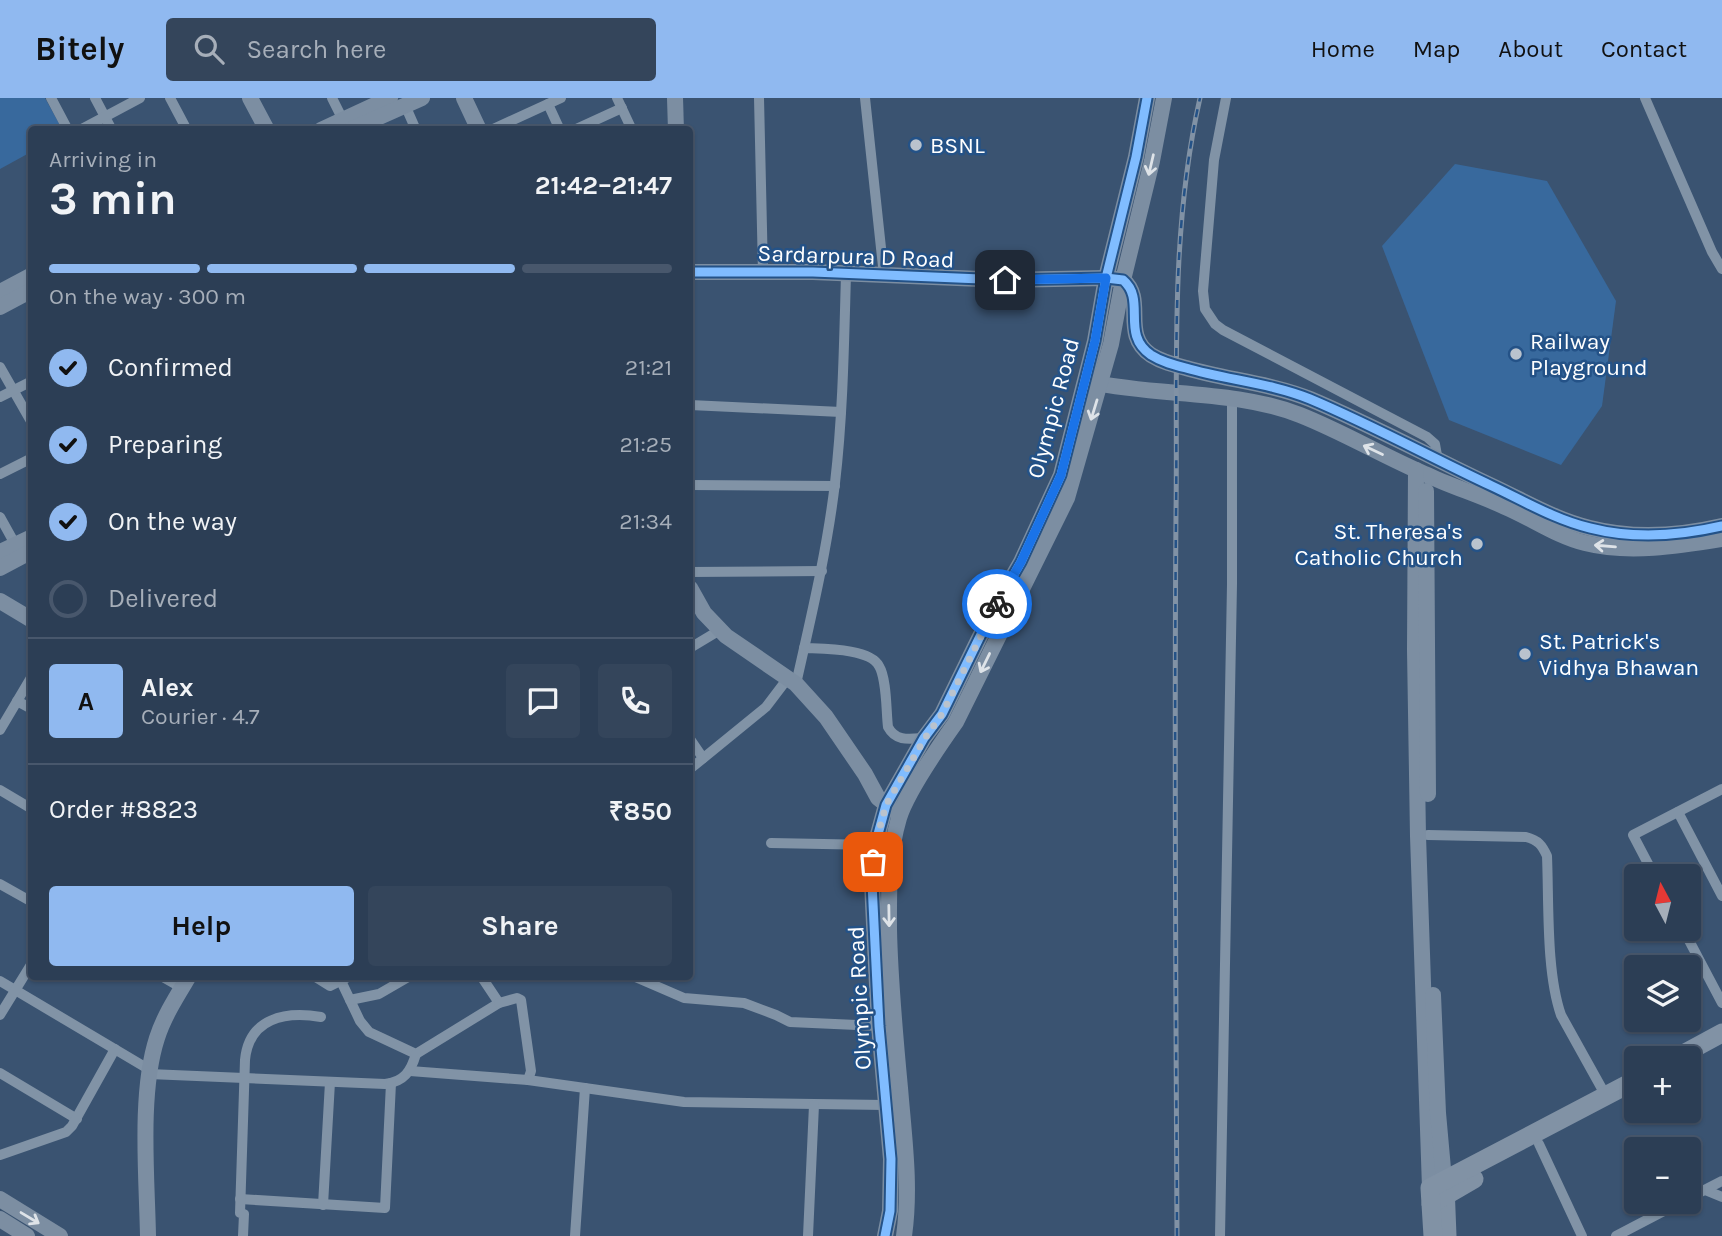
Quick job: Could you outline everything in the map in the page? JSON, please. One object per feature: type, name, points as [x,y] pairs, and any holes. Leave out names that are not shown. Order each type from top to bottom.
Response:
[{"type":"highway","points":[[1698,1046],[1722,1033]]},
{"type":"highway","points":[[1701,1058],[1722,1046]]},
{"type":"highway","points":[[1438,1192],[1624,1086]]},
{"type":"highway","points":[[1438,1192],[1624,1099]]},
{"type":"highway","points":[[1433,1236],[1438,1192]]},
{"type":"highway","points":[[1438,1192],[1447,1236]]},
{"type":"street","points":[[51,98],[66,126]]},
{"type":"street","points":[[95,98],[110,126]]},
{"type":"street","points":[[87,126],[140,98]]},
{"type":"street","points":[[170,98],[185,126]]},
{"type":"street","points":[[250,98],[265,126]]},
{"type":"street","points":[[332,98],[346,125],[398,102],[422,98]]},
{"type":"street","points":[[464,98],[477,126]]},
{"type":"street","points":[[500,126],[561,98]]},
{"type":"street","points":[[676,98],[676,126]]},
{"type":"street","points":[[759,98],[763,272]]},
{"type":"street","points":[[865,98],[884,276]]},
{"type":"street","name":"Olympic Road","points":[[885,1236],[890,1211],[891,1159],[879,1026],[872,883],[875,845],[925,738],[942,714],[989,616],[1067,477],[1093,382],[1106,278],[1136,157],[1147,98]]},
{"type":"street","name":"Olympic Road","points":[[1093,382],[1111,344],[1164,98]]},
{"type":"street","points":[[1226,98],[1214,160],[1207,227],[1203,300],[1208,316],[1223,330],[1427,437],[1434,444],[1445,470]]},
{"type":"street","points":[[1645,98],[1712,252],[1722,269]]},
{"type":"street","points":[[398,102],[413,126]]},
{"type":"street","points":[[581,126],[620,103],[630,126]]},
{"type":"street","points":[[548,104],[558,126]]},
{"type":"street","name":"Sardarpura D Road","points":[[693,272],[1005,280],[1123,280]]},
{"type":"street","points":[[693,766],[766,707],[792,681],[804,648],[822,571],[835,486],[841,412],[846,274]]},
{"type":"street","points":[[0,292],[28,277]]},
{"type":"street","points":[[1123,280],[1132,292],[1134,328],[1138,341],[1142,348],[1159,360],[1207,376],[1262,384],[1309,399],[1445,470],[1504,506],[1569,538],[1605,546],[1637,547],[1682,545],[1721,538]]},
{"type":"street","points":[[0,307],[28,292]]},
{"type":"street","points":[[0,367],[28,416]]},
{"type":"street","points":[[1093,382],[1232,398],[1299,415],[1421,472],[1445,470]]},
{"type":"street","points":[[0,397],[28,383]]},
{"type":"street","points":[[1220,1236],[1232,584],[1232,398]]},
{"type":"street","points":[[693,405],[841,412]]},
{"type":"street","points":[[0,474],[28,460]]},
{"type":"street","points":[[1421,472],[1438,1192]]},
{"type":"street","points":[[1421,472],[1415,661],[1418,836],[1438,1192]]},
{"type":"street","name":"Olympic Road","points":[[904,1236],[907,1161],[894,1026],[889,883],[893,810],[956,722],[1067,498],[1067,477]]},
{"type":"street","points":[[693,485],[835,486]]},
{"type":"street","points":[[0,517],[15,544]]},
{"type":"street","points":[[0,552],[28,539]]},
{"type":"street","points":[[0,568],[28,553]]},
{"type":"street","points":[[693,572],[822,571]]},
{"type":"street","points":[[693,593],[704,613],[720,630],[792,681],[827,717],[860,765],[878,798],[893,810]]},
{"type":"street","points":[[0,601],[28,618]]},
{"type":"street","points":[[693,646],[720,630]]},
{"type":"street","points":[[804,648],[859,653],[876,661],[882,673],[891,733],[904,739],[925,738]]},
{"type":"street","points":[[0,730],[28,683]]},
{"type":"street","points":[[17,701],[28,707]]},
{"type":"street","points":[[693,744],[703,758]]},
{"type":"street","points":[[1648,864],[1633,835],[1722,789]]},
{"type":"street","points":[[0,790],[28,807]]},
{"type":"street","points":[[1678,812],[1722,896]]},
{"type":"street","points":[[1428,835],[1526,837],[1535,839],[1542,845],[1547,856],[1552,978],[1557,1003],[1606,1096]]},
{"type":"street","points":[[771,843],[875,845]]},
{"type":"street","points":[[0,884],[28,900]]},
{"type":"street","points":[[1690,942],[1722,1003]]},
{"type":"street","points":[[0,1015],[28,970]]},
{"type":"street","points":[[320,980],[330,986],[343,980]]},
{"type":"street","points":[[345,980],[349,1000],[369,1032],[416,1054]]},
{"type":"street","points":[[349,1000],[379,994],[403,980]]},
{"type":"street","points":[[484,980],[499,1003]]},
{"type":"street","points":[[642,980],[684,998],[744,1003],[776,1014],[790,1023],[879,1026]]},
{"type":"street","points":[[0,981],[149,1072],[330,1082],[396,1083],[410,1071],[416,1054],[499,1003],[517,998],[521,1000],[531,1072],[528,1080]]},
{"type":"street","points":[[148,1236],[146,1136],[149,1072],[157,1039],[169,1009],[185,982]]},
{"type":"street","points":[[243,1236],[244,1214],[240,1213],[240,1199],[247,1044],[258,1027],[293,1016],[321,1017]]},
{"type":"street","points":[[0,1155],[66,1132],[78,1119],[115,1049]]},
{"type":"street","points":[[410,1071],[528,1080],[684,1102],[885,1105]]},
{"type":"street","points":[[0,1073],[78,1119]]},
{"type":"street","points":[[323,1205],[330,1082]]},
{"type":"street","points":[[240,1199],[385,1209],[391,1083]]},
{"type":"street","points":[[575,1236],[585,1088]]},
{"type":"street","points":[[808,1236],[814,1105]]},
{"type":"street","points":[[1539,1144],[1582,1236]]},
{"type":"street","points":[[1701,1192],[1722,1181]]},
{"type":"street","points":[[1705,1190],[1722,1197]]},
{"type":"street","points":[[0,1199],[60,1236]]},
{"type":"street","points":[[141,1236],[147,1209]]},
{"type":"street","points":[[147,1209],[157,1236]]},
{"type":"street","points":[[1616,1236],[1658,1214]]},
{"type":"street","points":[[0,1219],[27,1236]]},
{"type":"shaded area","points":[[0,98],[45,98],[60,126],[28,126],[28,154],[0,169]]},
{"type":"shaded area","name":"Railway Playground","points":[[1455,164],[1547,181],[1616,301],[1602,406],[1561,465],[1449,420],[1382,246]]},
{"type":"railway","points":[[1177,1236],[1177,305],[1183,201],[1200,98]]},
{"type":"cycle path","points":[[885,1236],[890,1211],[891,1159],[879,1026],[872,883],[875,845],[886,805],[924,738],[942,714],[990,616],[1021,562],[1061,475],[1095,341],[1106,278],[1136,157],[1147,98]]},
{"type":"cycle path","points":[[693,272],[813,272],[1005,280],[1123,280],[1133,297],[1135,327],[1142,347],[1164,361],[1280,389],[1310,399],[1540,510],[1577,525],[1639,535],[1673,534],[1722,526]]},
{"type":"way so far","points":[[873,862],[886,805],[942,714],[997,604]]},
{"type":"place","name":"BSNL","points":[[916,145]]},
{"type":"place","name":"Railway Playground","points":[[1516,354]]},
{"type":"place","name":"St. Theresa's Catholic Church","points":[[1477,544]]},
{"type":"place","name":"St. Patrick's Vidhya Bhawan","points":[[1525,654]]},
{"type":"route","points":[[997,604],[1021,562],[1061,475],[1095,341],[1106,278],[1005,280]]}]
